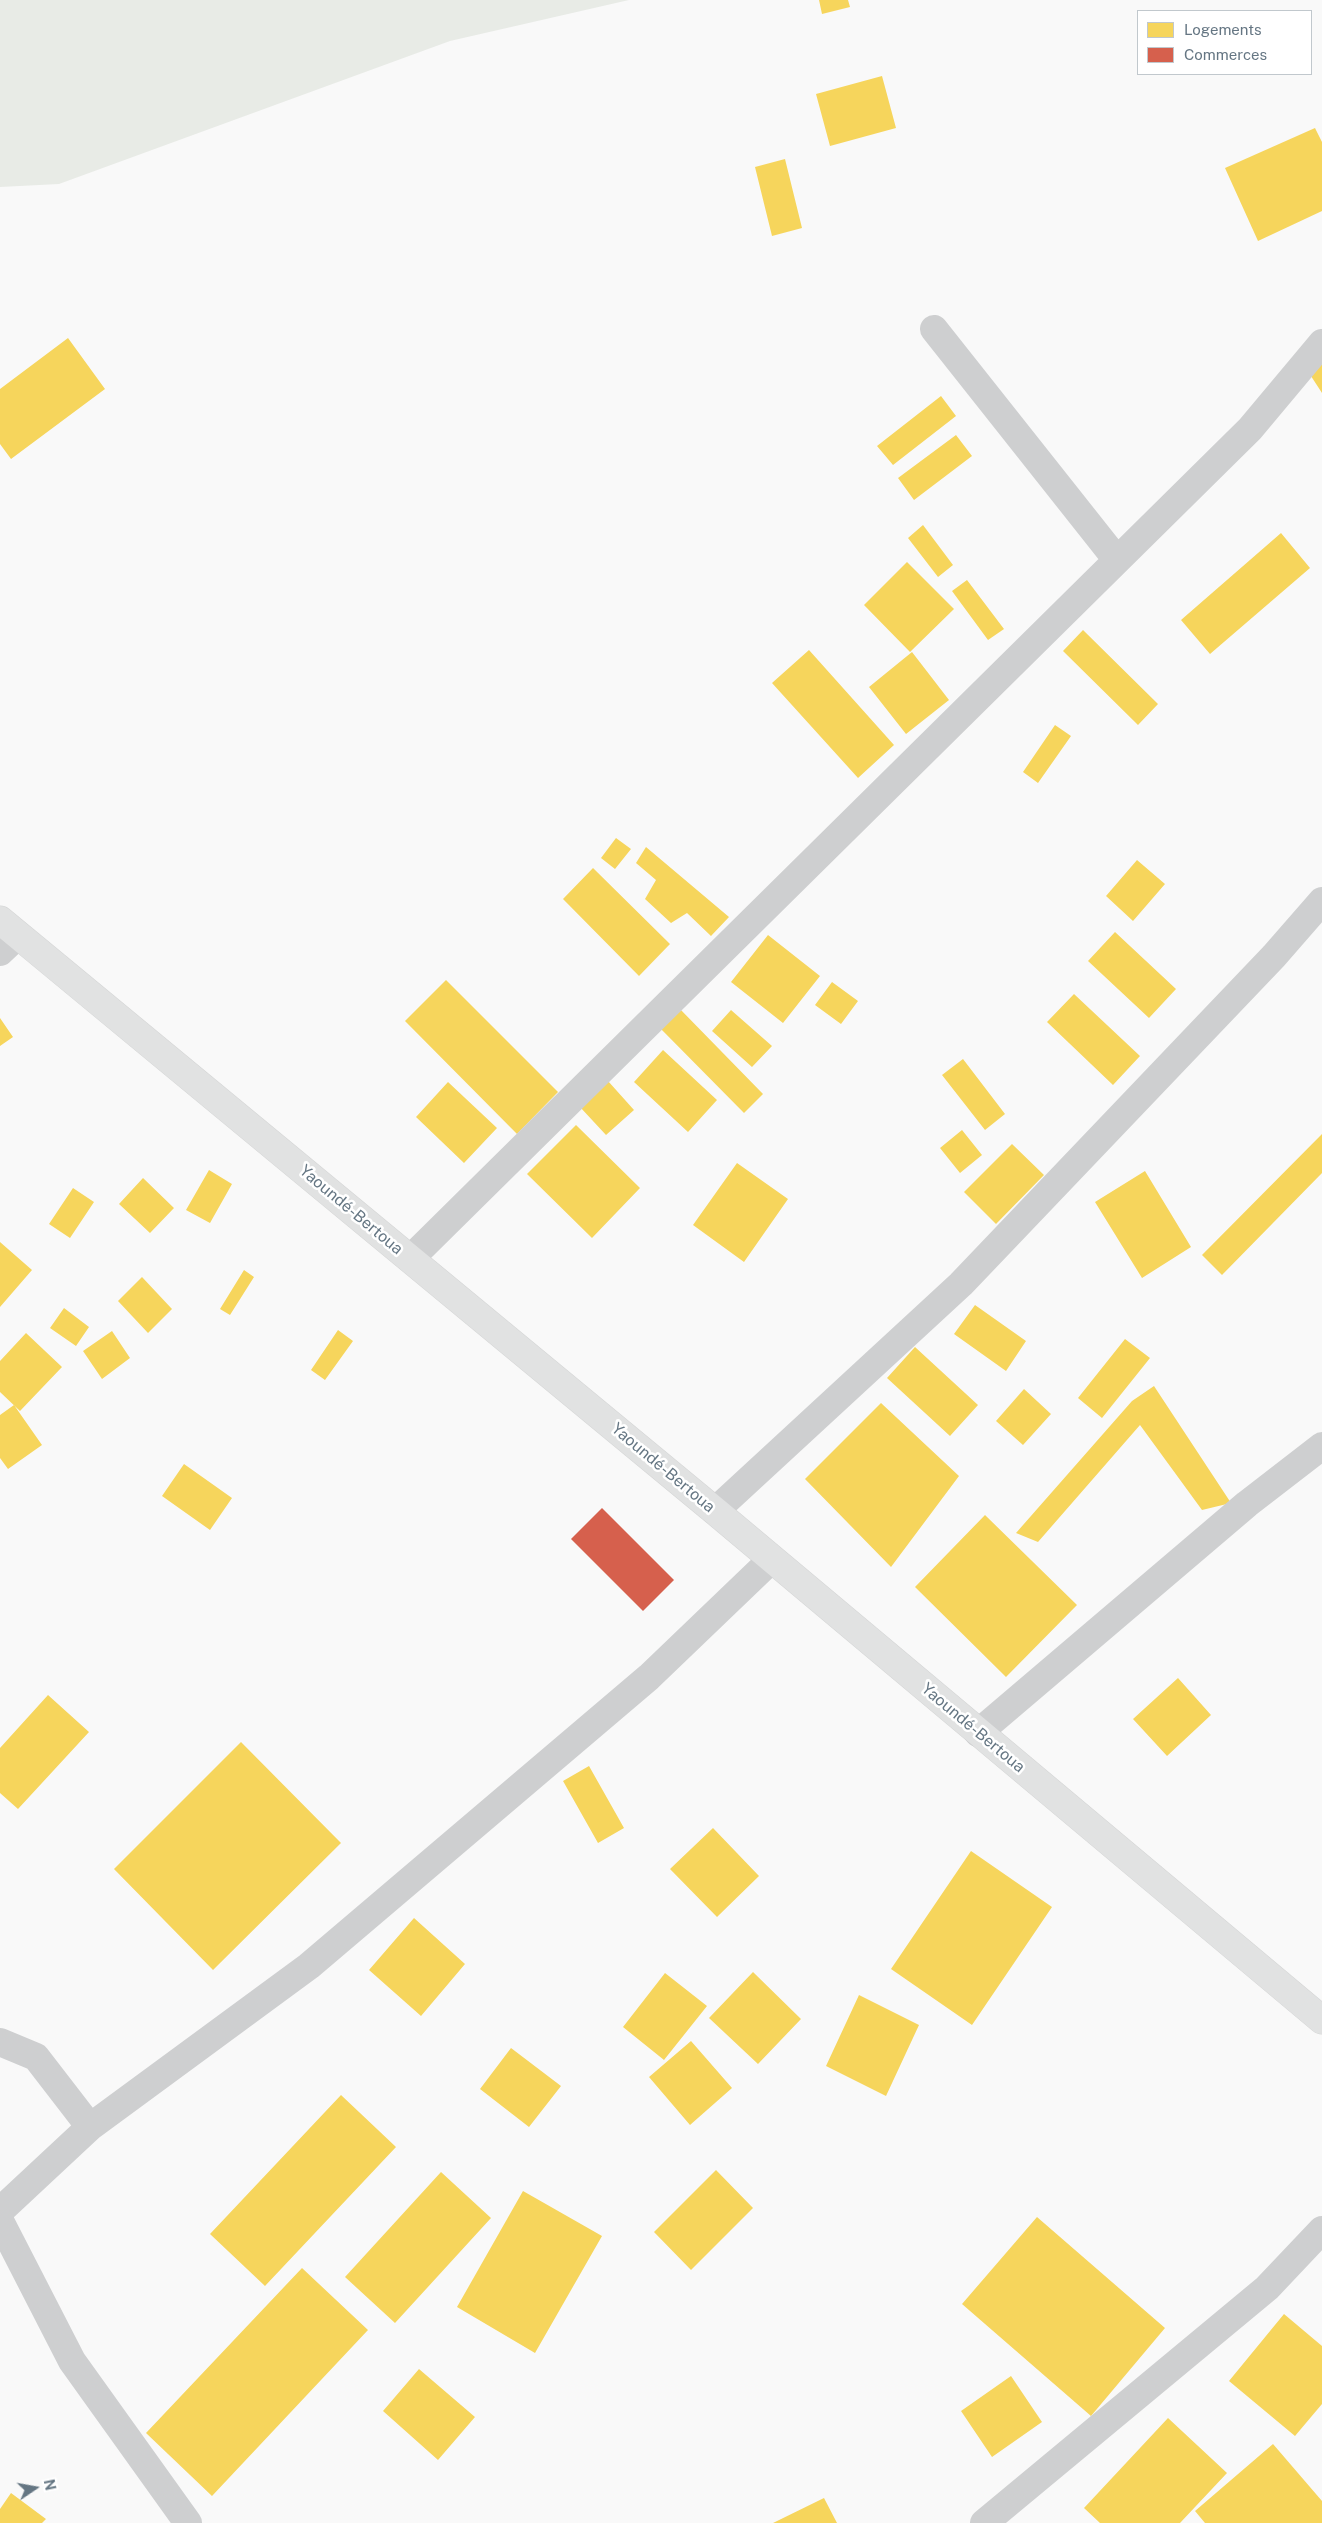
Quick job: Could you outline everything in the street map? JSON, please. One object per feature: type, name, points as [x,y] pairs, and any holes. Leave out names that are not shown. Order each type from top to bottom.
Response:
[{"type":"highway","name":"Yaoundé-Bertoua","points":[[6,936],[410,1259],[715,1511],[1322,2020]]},
{"type":"street","points":[[934,329],[1117,560]]},
{"type":"street","points":[[410,1259],[1250,429],[1322,344]]},
{"type":"street","points":[[715,1511],[961,1284],[1274,956],[1322,901]]},
{"type":"street","points":[[978,1732],[1247,1504],[1322,1446]]},
{"type":"street","points":[[0,2211],[90,2127],[309,1966],[649,1677],[772,1559]]},
{"type":"street","points":[[0,2042],[36,2057],[90,2127]]},
{"type":"street","points":[[0,2221],[72,2361],[188,2523]]},
{"type":"street","points":[[984,2523],[1267,2288],[1322,2230]]},
{"type":"shaded area","points":[[0,0],[629,0],[450,41],[59,184],[0,187]]},
{"type":"building: Logements","points":[[819,0],[848,0],[850,7],[822,14]]},
{"type":"building: Logements","points":[[882,76],[896,128],[830,146],[816,94]]},
{"type":"building: Logements","points":[[1315,128],[1322,142],[1322,211],[1258,241],[1225,168]]},
{"type":"building: Logements","points":[[785,159],[802,228],[772,236],[755,167]]},
{"type":"building: Logements","points":[[68,338],[105,389],[11,459],[0,444],[0,389]]},
{"type":"building: Logements","points":[[1322,364],[1322,393],[1309,373]]},
{"type":"building: Logements","points":[[941,396],[956,416],[893,465],[877,446]]},
{"type":"building: Logements","points":[[956,435],[972,456],[914,500],[898,478]]},
{"type":"building: Logements","points":[[923,525],[953,565],[938,577],[908,538]]},
{"type":"building: Logements","points":[[1281,533],[1310,568],[1210,654],[1181,620]]},
{"type":"building: Logements","points":[[907,562],[954,609],[910,652],[864,605]]},
{"type":"building: Logements","points":[[967,580],[1004,629],[988,640],[952,591]]},
{"type":"building: Logements","points":[[1083,630],[1158,704],[1138,725],[1063,651]]},
{"type":"building: Logements","points":[[809,650],[894,745],[858,778],[772,683]]},
{"type":"building: Logements","points":[[912,652],[949,700],[906,734],[869,687]]},
{"type":"building: Logements","points":[[1055,725],[1071,736],[1038,783],[1023,772]]},
{"type":"building: Logements","points":[[616,838],[631,849],[615,869],[601,858]]},
{"type":"building: Logements","points":[[646,847],[729,917],[711,936],[687,913],[671,923],[645,899],[656,880],[636,863]]},
{"type":"building: Logements","points":[[1137,860],[1165,884],[1133,921],[1106,896]]},
{"type":"building: Logements","points":[[593,868],[670,944],[639,976],[563,899]]},
{"type":"building: Logements","points":[[1115,932],[1176,989],[1149,1018],[1088,961]]},
{"type":"building: Logements","points":[[768,935],[820,976],[783,1023],[731,982]]},
{"type":"building: Logements","points":[[446,980],[558,1092],[517,1134],[405,1021]]},
{"type":"building: Logements","points":[[832,982],[858,1001],[841,1024],[815,1005]]},
{"type":"building: Logements","points":[[1074,994],[1140,1056],[1113,1085],[1047,1022]]},
{"type":"building: Logements","points":[[679,1008],[763,1094],[744,1113],[660,1028]]},
{"type":"building: Logements","points":[[731,1010],[772,1046],[752,1067],[712,1031]]},
{"type":"building: Logements","points":[[0,1018],[13,1037],[0,1046]]},
{"type":"building: Logements","points":[[663,1050],[717,1100],[688,1132],[634,1082]]},
{"type":"building: Logements","points":[[963,1059],[1005,1114],[985,1130],[942,1075]]},
{"type":"building: Logements","points":[[608,1081],[634,1110],[606,1135],[580,1107]]},
{"type":"building: Logements","points":[[448,1082],[497,1128],[464,1163],[416,1117]]},
{"type":"building: Logements","points":[[576,1125],[640,1188],[592,1238],[527,1174]]},
{"type":"building: Logements","points":[[962,1130],[982,1155],[960,1173],[940,1148]]},
{"type":"building: Logements","points":[[1322,1134],[1322,1173],[1222,1275],[1202,1255]]},
{"type":"building: Logements","points":[[1012,1144],[1044,1175],[996,1224],[964,1192]]},
{"type":"building: Logements","points":[[737,1163],[788,1199],[744,1262],[693,1225]]},
{"type":"building: Logements","points":[[209,1170],[232,1184],[210,1223],[186,1210]]},
{"type":"building: Logements","points":[[1145,1171],[1191,1247],[1142,1278],[1095,1202]]},
{"type":"building: Logements","points":[[143,1178],[174,1208],[150,1233],[119,1204]]},
{"type":"building: Logements","points":[[73,1188],[94,1202],[70,1238],[49,1224]]},
{"type":"building: Logements","points":[[0,1242],[32,1270],[0,1307]]},
{"type":"building: Logements","points":[[244,1270],[254,1277],[230,1315],[220,1309]]},
{"type":"building: Logements","points":[[142,1277],[172,1309],[148,1333],[118,1301]]},
{"type":"building: Logements","points":[[975,1305],[1026,1341],[1006,1371],[954,1334]]},
{"type":"building: Logements","points":[[64,1308],[89,1327],[76,1346],[50,1328]]},
{"type":"building: Logements","points":[[338,1330],[353,1341],[325,1380],[311,1370]]},
{"type":"building: Logements","points":[[112,1331],[130,1358],[102,1379],[83,1351]]},
{"type":"building: Logements","points":[[26,1333],[62,1367],[20,1411],[0,1392],[0,1361]]},
{"type":"building: Logements","points":[[1125,1339],[1150,1358],[1102,1418],[1078,1398]]},
{"type":"building: Logements","points":[[915,1347],[978,1405],[950,1436],[887,1378]]},
{"type":"building: Logements","points":[[1154,1386],[1231,1503],[1202,1510],[1140,1425],[1038,1542],[1016,1533],[1132,1401]]},
{"type":"building: Logements","points":[[1024,1389],[1051,1414],[1023,1445],[996,1421]]},
{"type":"building: Logements","points":[[881,1403],[959,1476],[891,1567],[805,1479]]},
{"type":"building: Logements","points":[[14,1405],[42,1445],[8,1469],[0,1458],[0,1415]]},
{"type":"building: Logements","points":[[184,1464],[232,1498],[210,1530],[162,1496]]},
{"type":"building: Logements","points":[[985,1515],[1077,1605],[1006,1677],[915,1587]]},
{"type":"building: Logements","points":[[1178,1678],[1211,1715],[1167,1756],[1133,1719]]},
{"type":"building: Logements","points":[[48,1695],[89,1732],[18,1809],[0,1793],[0,1748]]},
{"type":"building: Logements","points":[[241,1742],[341,1843],[213,1970],[114,1869]]},
{"type":"building: Logements","points":[[589,1766],[624,1828],[598,1843],[563,1781]]},
{"type":"building: Logements","points":[[713,1828],[759,1876],[717,1917],[670,1869]]},
{"type":"building: Logements","points":[[971,1851],[1052,1907],[972,2025],[891,1969]]},
{"type":"building: Logements","points":[[414,1918],[465,1964],[421,2016],[369,1970]]},
{"type":"building: Logements","points":[[753,1972],[801,2019],[758,2064],[709,2018]]},
{"type":"building: Logements","points":[[665,1973],[707,2006],[664,2060],[623,2027]]},
{"type":"building: Logements","points":[[859,1995],[919,2025],[886,2096],[826,2066]]},
{"type":"building: Logements","points":[[691,2041],[732,2088],[690,2125],[649,2077]]},
{"type":"building: Logements","points":[[511,2048],[561,2086],[529,2127],[480,2089]]},
{"type":"building: Logements","points":[[341,2095],[396,2147],[265,2286],[210,2234]]},
{"type":"building: Logements","points":[[716,2170],[753,2208],[691,2270],[654,2232]]},
{"type":"building: Logements","points":[[441,2172],[491,2218],[395,2323],[345,2277]]},
{"type":"building: Logements","points":[[523,2191],[602,2236],[535,2353],[457,2307]]},
{"type":"building: Logements","points":[[1037,2217],[1165,2328],[1091,2416],[962,2304]]},
{"type":"building: Logements","points":[[302,2268],[368,2330],[212,2496],[146,2433]]},
{"type":"building: Logements","points":[[1284,2314],[1322,2346],[1322,2404],[1295,2436],[1229,2381]]},
{"type":"building: Logements","points":[[419,2369],[475,2417],[438,2460],[383,2411]]},
{"type":"building: Logements","points":[[1011,2376],[1042,2422],[992,2457],[961,2411]]},
{"type":"building: Logements","points":[[1168,2418],[1227,2473],[1180,2523],[1100,2523],[1084,2508]]},
{"type":"building: Logements","points":[[1273,2444],[1322,2501],[1322,2523],[1205,2523],[1195,2511]]},
{"type":"building: Logements","points":[[11,2493],[46,2519],[42,2523],[0,2523],[0,2509]]},
{"type":"building: Logements","points":[[824,2498],[837,2523],[773,2523]]},
{"type":"building: Commerces","points":[[602,1508],[674,1580],[643,1611],[571,1539]]}]
